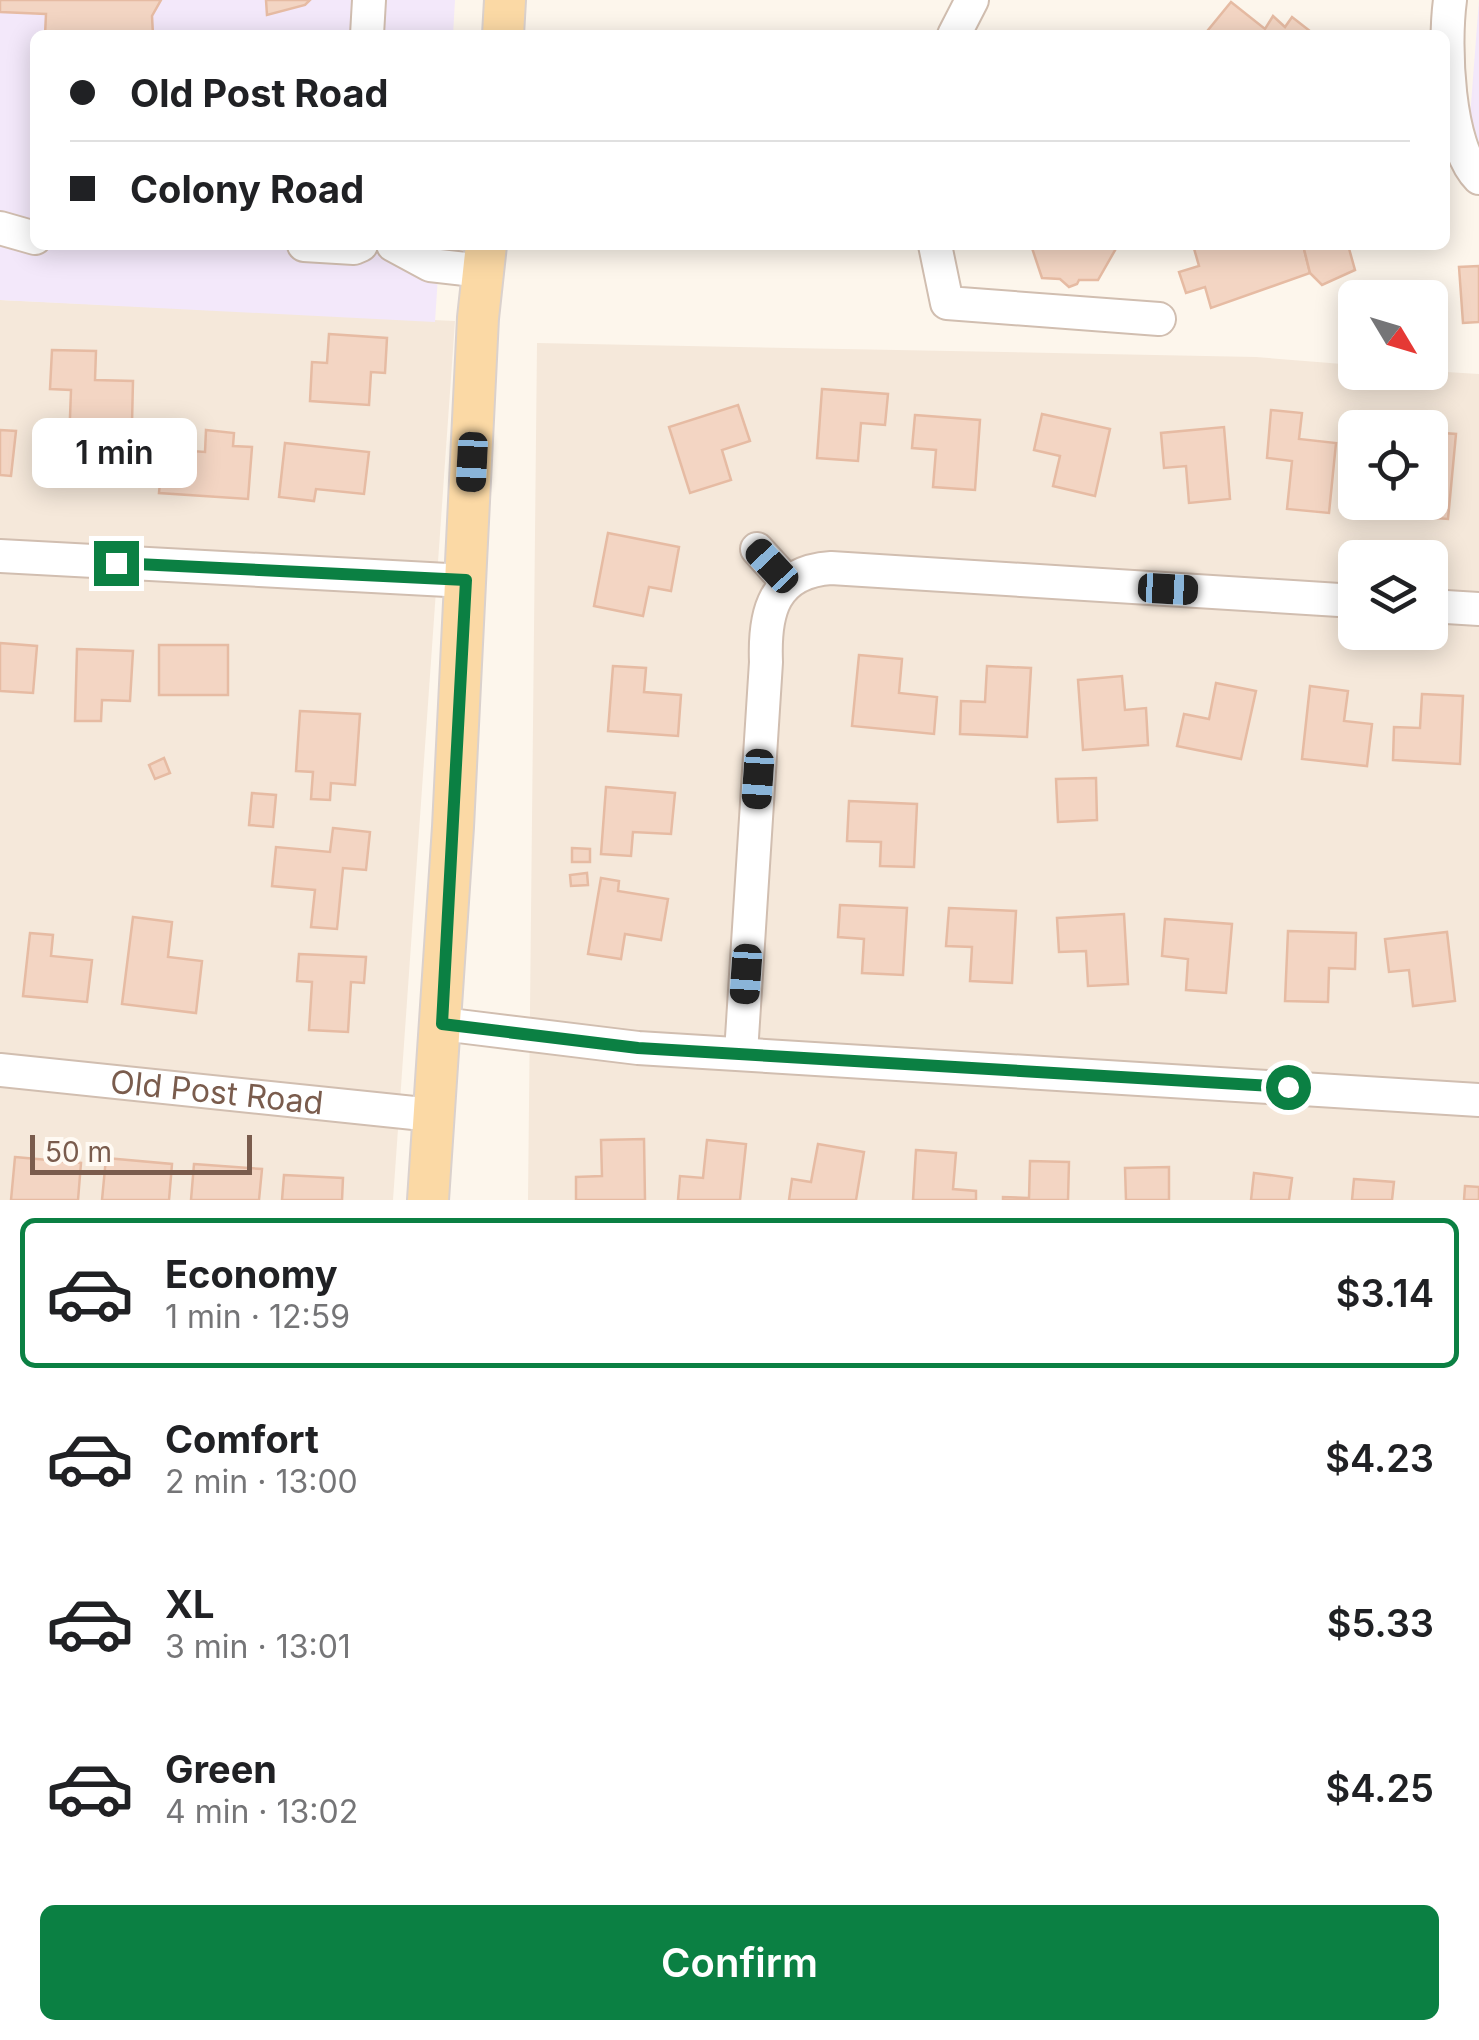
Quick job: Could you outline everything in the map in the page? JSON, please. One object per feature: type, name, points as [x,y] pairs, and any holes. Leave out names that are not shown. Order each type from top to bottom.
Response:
[{"type":"main road","points":[[503,30],[505,0]]},
{"type":"main road","points":[[428,1200],[442,1024],[484,258]]},
{"type":"street","points":[[367,30],[369,0]]},
{"type":"street","points":[[957,30],[972,0]]},
{"type":"street","points":[[1450,0],[1452,112],[1463,157],[1479,178]]},
{"type":"street","points":[[0,228],[30,237]]},
{"type":"street","points":[[403,250],[430,265],[484,258]]},
{"type":"street","points":[[936,250],[947,304],[1159,319]]},
{"type":"street","points":[[757,549],[787,582]]},
{"type":"street","points":[[0,556],[385,579],[466,580]]},
{"type":"street","points":[[741,1053],[766,662],[764,631],[774,602],[787,582],[817,569],[831,568],[1338,600]]},
{"type":"street","points":[[1448,607],[1479,609]]},
{"type":"street","points":[[442,1024],[638,1048],[1479,1100]]},
{"type":"street","name":"Old Post Road","points":[[0,1070],[433,1116]]},
{"type":"shaded area","points":[[0,0],[455,0],[453,30],[30,30],[30,250],[440,250],[435,322],[0,300]]},
{"type":"shaded area","points":[[1479,0],[1479,150],[1469,130]]},
{"type":"shaded area","points":[[0,300],[455,321],[393,1200],[0,1200]]},
{"type":"shaded area","points":[[537,343],[1256,357],[1338,364],[1338,390],[1448,390],[1448,372],[1479,374],[1479,1200],[528,1200]]},
{"type":"building","points":[[0,0],[161,0],[152,16],[153,30],[45,30],[46,14],[0,12]]},
{"type":"building","points":[[266,0],[310,0],[305,5],[267,15]]},
{"type":"building","points":[[1231,2],[1265,29],[1273,16],[1285,27],[1292,17],[1309,30],[1208,30]]},
{"type":"building","points":[[1033,250],[1115,250],[1098,280],[1079,280],[1069,287],[1060,279],[1042,278]]},
{"type":"building","points":[[1194,250],[1304,250],[1310,273],[1211,308],[1205,287],[1186,293],[1179,272],[1199,266]]},
{"type":"building","points":[[1304,250],[1349,250],[1355,270],[1322,285],[1310,273]]},
{"type":"building","points":[[1479,266],[1479,322],[1463,323],[1459,267]]},
{"type":"building","points":[[329,334],[387,338],[385,373],[371,372],[369,405],[310,401],[312,362],[327,363]]},
{"type":"building","points":[[52,350],[96,351],[95,380],[133,381],[132,423],[97,421],[95,445],[69,444],[71,390],[50,389]]},
{"type":"building","points":[[822,389],[888,394],[885,425],[861,423],[858,461],[817,458]]},
{"type":"building","points":[[738,405],[750,441],[722,450],[731,480],[690,493],[669,427]]},
{"type":"building","points":[[1271,410],[1302,413],[1299,439],[1336,443],[1329,513],[1287,509],[1292,461],[1267,458]]},
{"type":"building","points":[[1042,414],[1110,429],[1095,496],[1053,486],[1060,456],[1034,450]]},
{"type":"building","points":[[915,415],[980,420],[975,490],[933,487],[936,450],[912,448]]},
{"type":"building","points":[[1224,427],[1230,499],[1189,503],[1186,466],[1164,468],[1161,433]]},
{"type":"building","points":[[0,430],[16,431],[11,476],[0,475]]},
{"type":"building","points":[[206,430],[234,433],[233,446],[252,447],[248,499],[159,493],[163,449],[205,452]]},
{"type":"building","points":[[1448,433],[1456,434],[1448,519]]},
{"type":"building","points":[[285,443],[369,452],[364,494],[316,489],[314,501],[279,497]]},
{"type":"building","points":[[608,533],[679,547],[671,591],[649,587],[643,616],[594,606]]},
{"type":"building","points":[[0,643],[37,646],[33,693],[0,691]]},
{"type":"building","points":[[159,645],[228,645],[228,695],[159,695]]},
{"type":"building","points":[[77,649],[133,651],[130,701],[102,700],[101,721],[75,721]]},
{"type":"building","points":[[859,655],[902,659],[899,693],[937,697],[934,734],[852,726]]},
{"type":"building","points":[[613,666],[646,668],[644,692],[681,695],[678,736],[608,731]]},
{"type":"building","points":[[987,666],[1031,668],[1027,737],[960,734],[961,701],[985,702]]},
{"type":"building","points":[[1122,676],[1125,710],[1146,708],[1148,745],[1083,750],[1078,680]]},
{"type":"building","points":[[1216,683],[1256,691],[1241,759],[1177,746],[1184,714],[1209,719]]},
{"type":"building","points":[[1310,686],[1348,691],[1344,721],[1372,724],[1367,766],[1302,759]]},
{"type":"building","points":[[1422,694],[1463,696],[1460,764],[1393,760],[1394,727],[1420,728]]},
{"type":"building","points":[[300,711],[360,714],[355,785],[331,783],[330,800],[311,799],[313,772],[296,771]]},
{"type":"building","points":[[164,758],[170,773],[155,779],[149,765]]},
{"type":"building","points":[[1096,778],[1097,820],[1058,822],[1056,779]]},
{"type":"building","points":[[606,787],[675,793],[671,834],[633,832],[631,856],[601,854]]},
{"type":"building","points":[[252,793],[276,795],[273,827],[249,825]]},
{"type":"building","points":[[849,801],[917,804],[914,867],[880,866],[881,842],[847,841]]},
{"type":"building","points":[[333,828],[370,832],[366,870],[343,868],[337,929],[311,927],[315,890],[272,886],[276,847],[330,852]]},
{"type":"building","points":[[572,848],[590,849],[590,862],[572,862]]},
{"type":"building","points":[[587,873],[588,885],[571,886],[570,875]]},
{"type":"building","points":[[601,878],[619,881],[618,891],[668,899],[661,940],[625,934],[621,959],[588,954]]},
{"type":"building","points":[[840,905],[907,908],[903,975],[862,973],[864,939],[838,937]]},
{"type":"building","points":[[949,908],[1016,911],[1012,983],[970,981],[972,947],[946,946]]},
{"type":"building","points":[[1124,914],[1128,984],[1088,986],[1086,951],[1059,952],[1057,918]]},
{"type":"building","points":[[133,917],[172,922],[168,957],[202,961],[196,1013],[122,1004]]},
{"type":"building","points":[[1165,919],[1232,924],[1226,993],[1186,990],[1188,959],[1162,956]]},
{"type":"building","points":[[1288,931],[1356,933],[1355,969],[1329,968],[1328,1002],[1285,1001]]},
{"type":"building","points":[[1447,932],[1455,1001],[1413,1006],[1409,970],[1389,972],[1385,939]]},
{"type":"building","points":[[30,933],[53,935],[51,956],[92,960],[87,1002],[23,996]]},
{"type":"building","points":[[299,954],[366,957],[364,983],[351,982],[348,1032],[309,1030],[312,982],[297,981]]},
{"type":"building","points":[[644,1139],[645,1200],[576,1200],[576,1177],[602,1176],[601,1140]]},
{"type":"building","points":[[707,1140],[746,1144],[740,1200],[678,1200],[680,1176],[703,1178]]},
{"type":"building","points":[[818,1144],[864,1152],[856,1200],[789,1200],[792,1179],[811,1182]]},
{"type":"building","points":[[916,1150],[956,1153],[953,1189],[976,1191],[976,1200],[913,1200]]},
{"type":"building","points":[[15,1157],[81,1163],[78,1200],[11,1200]]},
{"type":"building","points":[[106,1158],[172,1164],[169,1200],[102,1200]]},
{"type":"building","points":[[1030,1161],[1069,1162],[1068,1200],[1003,1200],[1029,1198]]},
{"type":"building","points":[[194,1164],[262,1169],[259,1200],[191,1200]]},
{"type":"building","points":[[1169,1167],[1169,1200],[1126,1200],[1125,1168]]},
{"type":"building","points":[[1254,1173],[1292,1178],[1289,1200],[1251,1200]]},
{"type":"building","points":[[284,1175],[343,1178],[342,1200],[282,1200]]},
{"type":"building","points":[[1354,1179],[1394,1182],[1392,1200],[1352,1200]]},
{"type":"building","points":[[1465,1186],[1479,1187],[1479,1200],[1464,1200]]},
{"type":"route","points":[[116,563],[466,580],[442,1024],[638,1048],[1288,1087]]}]
